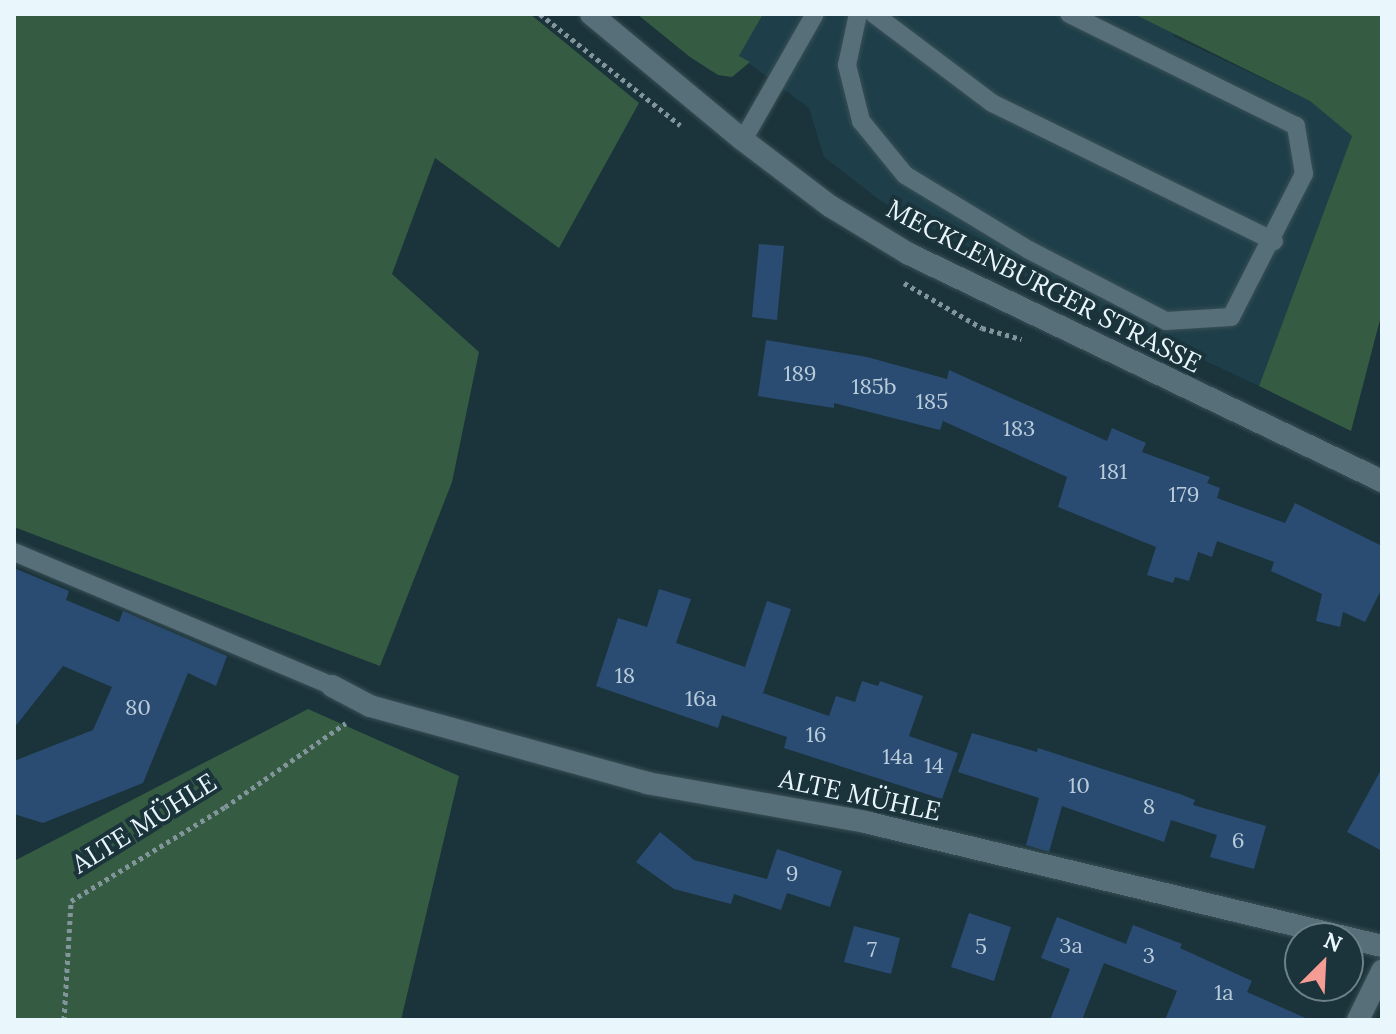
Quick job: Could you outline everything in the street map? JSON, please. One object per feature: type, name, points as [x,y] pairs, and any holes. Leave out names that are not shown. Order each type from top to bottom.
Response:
[{"type":"street","name":"MECKLENBURGER STRASSE","points":[[591,14],[743,140],[830,206],[909,254],[1382,481]]},
{"type":"street","name":"ALTE MÜHLE","points":[[332,686],[370,706],[647,783],[865,822],[1382,946]]},
{"type":"street","points":[[1358,1020],[1382,971]]},
{"type":"lane","points":[[743,140],[815,14]]},
{"type":"lane","points":[[858,14],[847,65],[861,121],[905,175],[1029,250],[1166,321],[1231,317],[1274,241],[1304,174],[1296,126],[1069,14]]},
{"type":"lane","points":[[874,14],[992,103],[1274,241]]},
{"type":"lane","points":[[14,552],[332,686]]},
{"type":"path","name":"ALTE MÜHLE","points":[[64,1020],[71,901],[225,807],[344,724]]},
{"type":"shaded area","points":[[763,14],[1184,14],[1173,36],[1310,101],[1352,136],[1259,386],[989,260],[881,201],[824,157],[809,108],[739,56]]},
{"type":"green space","points":[[14,14],[530,14],[639,103],[559,248],[435,158],[392,274],[479,352],[452,482],[380,666],[14,527]]},
{"type":"green space","points":[[637,14],[763,14],[739,56],[750,62],[732,77],[718,75],[690,57]]},
{"type":"green space","points":[[1134,14],[1382,14],[1382,312],[1351,431],[1259,386],[1352,136],[1310,101]]},
{"type":"green space","points":[[308,709],[459,776],[401,1020],[14,1020],[14,861]]},
{"type":"building","points":[[759,244],[784,246],[777,320],[752,317]]},
{"type":"building","points":[[766,340],[867,357],[947,379],[949,370],[1107,441],[1112,428],[1146,443],[1142,452],[1210,477],[1207,483],[1220,488],[1217,498],[1285,523],[1295,503],[1382,546],[1382,588],[1365,622],[1343,612],[1340,627],[1316,621],[1322,594],[1271,571],[1274,562],[1217,541],[1212,557],[1198,552],[1189,581],[1175,577],[1173,583],[1147,575],[1156,547],[1058,507],[1067,477],[943,421],[940,430],[834,403],[834,408],[758,396]]},
{"type":"building","points":[[14,568],[69,591],[66,600],[119,622],[123,611],[227,656],[216,686],[188,673],[143,783],[43,823],[14,814],[14,761],[93,730],[112,687],[63,666],[14,728]]},
{"type":"building","points":[[659,589],[691,599],[676,643],[745,667],[767,601],[791,609],[763,693],[829,716],[836,696],[855,702],[862,681],[878,686],[880,681],[923,696],[909,736],[958,753],[942,799],[784,748],[787,737],[722,715],[718,728],[596,686],[618,618],[647,627]]},
{"type":"building","points":[[972,733],[1037,752],[1038,748],[1180,794],[1195,800],[1193,805],[1266,826],[1254,869],[1210,857],[1217,835],[1171,820],[1164,842],[1062,806],[1049,852],[1026,845],[1039,798],[958,772]]},
{"type":"building","points":[[1382,768],[1382,851],[1347,832]]},
{"type":"building","points":[[660,832],[694,860],[767,879],[777,849],[842,871],[830,907],[787,893],[781,910],[734,894],[731,904],[674,889],[636,862]]},
{"type":"building","points":[[969,913],[1011,927],[994,981],[951,967]]},
{"type":"building","points":[[1057,917],[1126,944],[1133,925],[1182,944],[1180,948],[1252,981],[1247,992],[1310,1020],[1165,1020],[1177,991],[1104,963],[1082,1020],[1050,1020],[1070,969],[1041,958]]},
{"type":"building","points":[[854,926],[900,938],[891,974],[844,962]]}]
